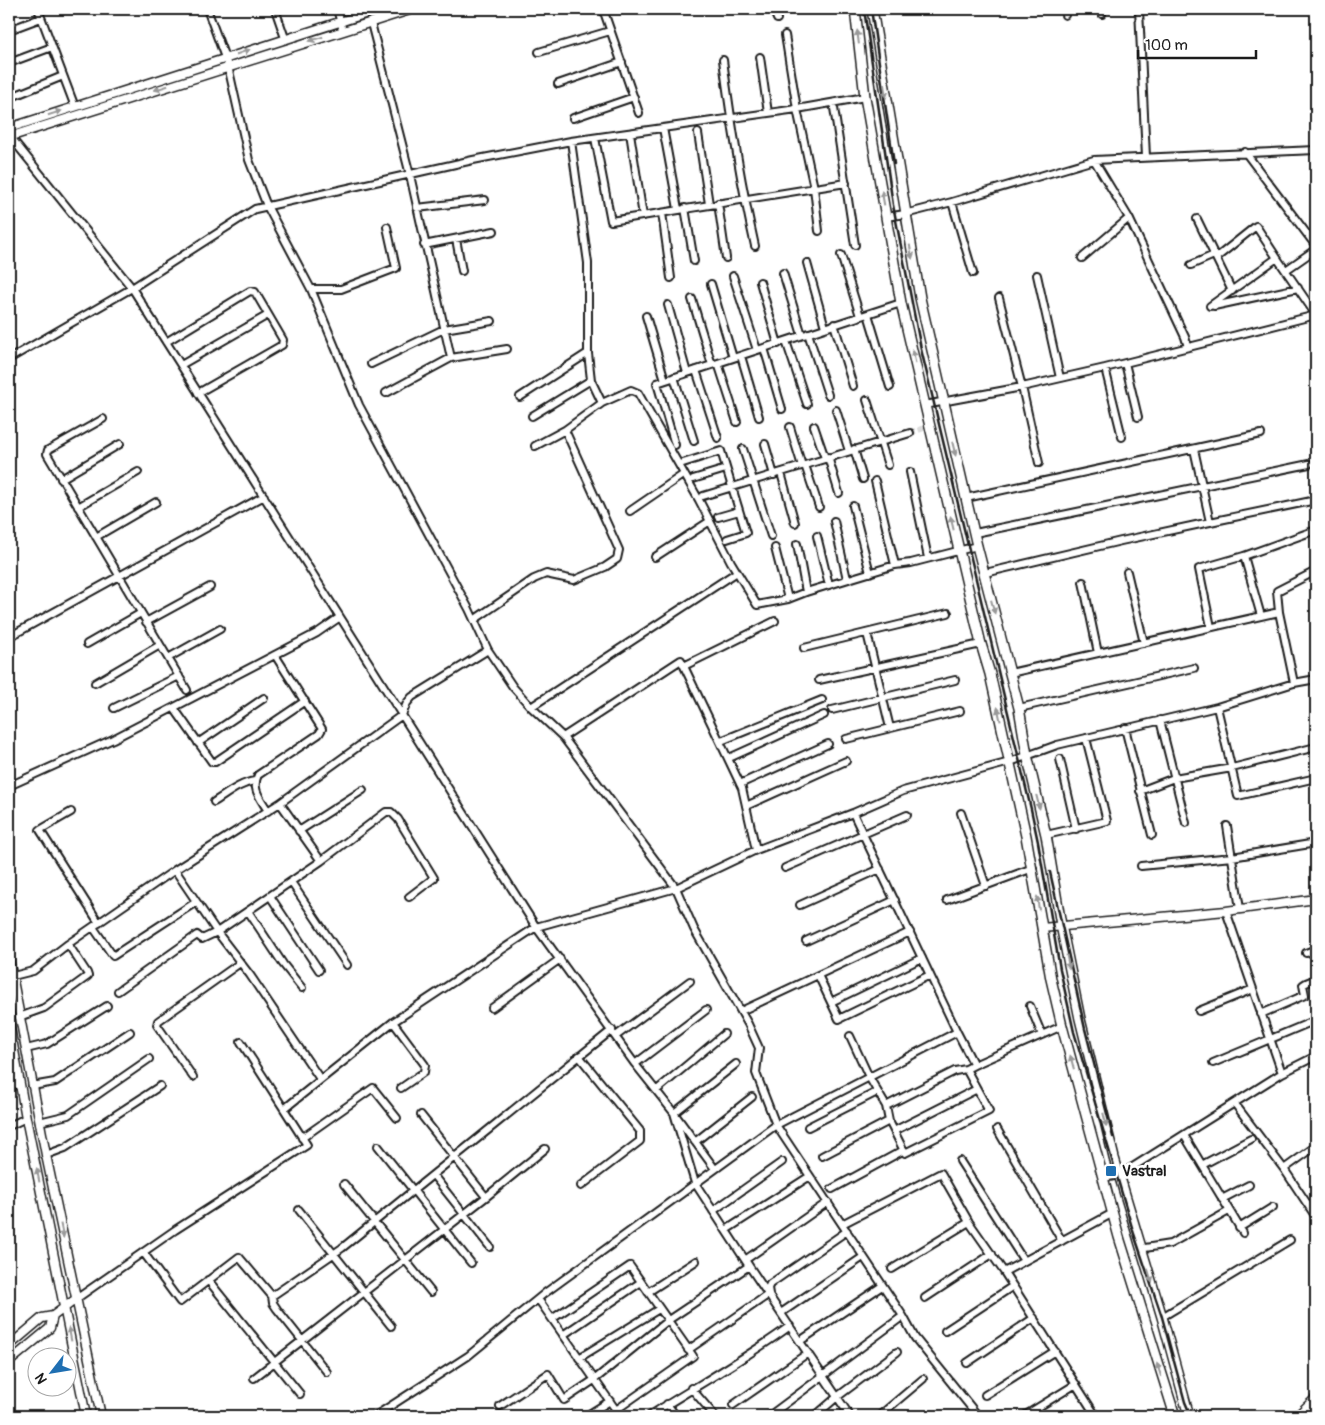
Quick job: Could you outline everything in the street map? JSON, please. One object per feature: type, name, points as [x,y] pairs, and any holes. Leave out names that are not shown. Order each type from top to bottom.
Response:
[{"type":"main road","points":[[855,9],[865,97],[901,303],[925,405],[927,427],[990,674],[1010,762],[1032,868],[1051,979],[1103,1178],[1154,1352],[1175,1416]]},
{"type":"main road","points":[[872,9],[920,298],[977,546],[1019,708],[1027,755],[1046,835],[1061,925],[1080,1019],[1120,1175],[1189,1416]]},
{"type":"street","points":[[38,9],[75,107]]},
{"type":"street","points":[[207,9],[226,62],[247,151],[267,206],[311,289],[359,405],[474,620],[488,650],[513,687],[563,737],[676,888],[694,928],[741,1011],[759,1048],[756,1073],[776,1126],[903,1316],[915,1338],[978,1416]]},
{"type":"street","points":[[275,9],[285,38]]},
{"type":"street","points":[[337,9],[343,31]]},
{"type":"street","points":[[9,134],[226,62],[285,38],[380,9]]},
{"type":"street","points":[[9,134],[75,107],[226,62],[371,23],[413,9]]},
{"type":"street","points":[[603,9],[639,113]]},
{"type":"street","points":[[773,9],[777,19]]},
{"type":"street","points":[[1139,9],[1146,157]]},
{"type":"street","points":[[9,30],[41,18]]},
{"type":"street","points":[[371,23],[410,175],[424,245],[451,358]]},
{"type":"street","points":[[539,52],[610,31]]},
{"type":"street","points":[[785,35],[797,109],[814,188],[820,231]]},
{"type":"street","points":[[9,63],[52,47]]},
{"type":"street","points":[[760,57],[768,113]]},
{"type":"street","points":[[723,60],[730,118],[744,198],[755,246]]},
{"type":"street","points":[[558,84],[622,62]]},
{"type":"street","points":[[9,98],[63,76]]},
{"type":"street","points":[[573,118],[634,97]]},
{"type":"street","points":[[9,359],[132,288],[255,209],[571,141],[797,109],[865,97]]},
{"type":"street","points":[[834,108],[856,245]]},
{"type":"street","points":[[663,128],[694,261]]},
{"type":"street","points":[[630,133],[643,216]]},
{"type":"street","points":[[698,133],[709,204]]},
{"type":"street","points":[[9,134],[132,288],[536,927],[635,1064],[715,1169]]},
{"type":"street","points":[[595,138],[611,221],[846,183]]},
{"type":"street","points":[[571,141],[588,263],[588,353],[591,380],[602,403]]},
{"type":"street","points":[[886,217],[952,202],[1094,160],[1316,150]]},
{"type":"street","points":[[1245,152],[1316,248],[1286,270]]},
{"type":"street","points":[[1094,160],[1130,218],[1188,347]]},
{"type":"street","points":[[417,208],[485,200]]},
{"type":"street","points":[[952,202],[973,273]]},
{"type":"street","points":[[718,203],[726,258]]},
{"type":"street","points":[[662,213],[672,278]]},
{"type":"street","points":[[1082,258],[1130,218]]},
{"type":"street","points":[[1197,219],[1232,291]]},
{"type":"street","points":[[925,405],[1022,387],[1105,368],[1316,315],[1256,226],[1215,256],[1191,265]]},
{"type":"street","points":[[311,289],[341,289],[396,268],[387,227]]},
{"type":"street","points":[[424,245],[494,231]]},
{"type":"street","points":[[456,239],[462,271]]},
{"type":"street","points":[[841,255],[860,316]]},
{"type":"street","points":[[1277,258],[1210,306],[1298,288]]},
{"type":"street","points":[[807,263],[826,327]]},
{"type":"street","points":[[783,273],[828,395]]},
{"type":"street","points":[[1037,275],[1060,378]]},
{"type":"street","points":[[733,276],[757,350]]},
{"type":"street","points":[[760,282],[778,344]]},
{"type":"street","points":[[711,284],[733,358]]},
{"type":"street","points":[[166,342],[250,291],[255,292],[283,340],[282,345],[198,393]]},
{"type":"street","points":[[999,298],[1039,463]]},
{"type":"street","points":[[692,299],[737,422]]},
{"type":"street","points":[[675,445],[657,383],[901,303]]},
{"type":"street","points":[[668,305],[687,373]]},
{"type":"street","points":[[868,314],[890,387]]},
{"type":"street","points":[[181,365],[268,315]]},
{"type":"street","points":[[646,316],[665,380]]},
{"type":"street","points":[[371,364],[444,329],[492,321]]},
{"type":"street","points":[[834,324],[853,386]]},
{"type":"street","points":[[786,341],[807,404]]},
{"type":"street","points":[[764,348],[782,409]]},
{"type":"street","points":[[386,393],[451,358],[507,349]]},
{"type":"street","points":[[520,397],[588,353]]},
{"type":"street","points":[[741,356],[760,417]]},
{"type":"street","points":[[1124,363],[1138,417]]},
{"type":"street","points":[[1105,368],[1122,437]]},
{"type":"street","points":[[696,370],[718,438]]},
{"type":"street","points":[[674,377],[694,441]]},
{"type":"street","points":[[532,416],[591,380]]},
{"type":"street","points":[[535,446],[565,430],[602,403],[631,390],[638,393],[757,605],[788,599],[895,565],[977,546]]},
{"type":"street","points":[[868,400],[888,465]]},
{"type":"street","points":[[836,410],[863,479]]},
{"type":"street","points":[[103,419],[48,450],[47,454],[118,576],[188,690]]},
{"type":"street","points":[[790,426],[819,506]]},
{"type":"street","points":[[814,426],[839,493]]},
{"type":"street","points":[[474,620],[534,579],[546,574],[574,580],[606,568],[616,559],[619,550],[565,430]]},
{"type":"street","points":[[703,496],[910,432]]},
{"type":"street","points":[[966,498],[1261,434]]},
{"type":"street","points":[[61,479],[120,444]]},
{"type":"street","points":[[765,444],[796,523]]},
{"type":"street","points":[[1194,449],[1210,522]]},
{"type":"street","points":[[743,450],[771,536]]},
{"type":"street","points":[[683,463],[721,452],[746,533],[727,539]]},
{"type":"street","points":[[975,533],[1309,464]]},
{"type":"street","points":[[693,479],[726,469]]},
{"type":"street","points":[[78,507],[138,472]]},
{"type":"street","points":[[910,472],[928,558]]},
{"type":"street","points":[[630,512],[684,474]]},
{"type":"street","points":[[875,481],[895,565]]},
{"type":"street","points":[[9,637],[264,496]]},
{"type":"street","points":[[984,573],[1122,540],[1316,500]]},
{"type":"street","points":[[96,537],[156,502]]},
{"type":"street","points":[[853,506],[870,573]]},
{"type":"street","points":[[718,517],[739,510]]},
{"type":"street","points":[[655,558],[710,521]]},
{"type":"street","points":[[834,521],[847,580]]},
{"type":"street","points":[[1211,627],[1199,569],[1244,556],[1316,530]]},
{"type":"street","points":[[817,536],[829,585]]},
{"type":"street","points":[[797,544],[806,592]]},
{"type":"street","points":[[775,548],[788,599]]},
{"type":"street","points":[[1244,556],[1261,616]]},
{"type":"street","points":[[532,707],[737,572]]},
{"type":"street","points":[[1127,572],[1144,643]]},
{"type":"street","points":[[1294,683],[1276,590],[1316,572]]},
{"type":"street","points":[[1083,582],[1098,653]]},
{"type":"street","points":[[146,622],[210,587]]},
{"type":"street","points":[[1010,673],[1279,612]]},
{"type":"street","points":[[87,644],[141,613]]},
{"type":"street","points":[[804,648],[948,613]]},
{"type":"street","points":[[9,786],[113,739],[174,708],[317,632],[340,617]]},
{"type":"street","points":[[684,666],[775,621]]},
{"type":"street","points":[[168,658],[220,629]]},
{"type":"street","points":[[867,633],[890,728]]},
{"type":"street","points":[[819,680],[874,666],[981,644]]},
{"type":"street","points":[[95,683],[160,645]]},
{"type":"street","points":[[10,976],[33,971],[68,944],[175,870],[280,804],[402,715],[412,697],[488,650]]},
{"type":"street","points":[[268,811],[255,790],[255,781],[258,775],[319,734],[322,729],[275,655]]},
{"type":"street","points":[[563,737],[681,660],[740,784],[756,850]]},
{"type":"street","points":[[1019,708],[1194,668]]},
{"type":"street","points":[[114,708],[179,676]]},
{"type":"street","points":[[832,710],[954,680]]},
{"type":"street","points":[[284,1109],[393,1022],[536,927],[676,888],[756,850],[853,813],[903,791],[1010,762],[1027,755],[1086,738],[1217,706],[1294,683],[1316,680]]},
{"type":"street","points":[[198,743],[264,698]]},
{"type":"street","points":[[721,741],[822,700]]},
{"type":"street","points":[[174,708],[212,762],[215,762],[305,701]]},
{"type":"street","points":[[1217,706],[1238,796],[1316,778]]},
{"type":"street","points":[[846,739],[960,711]]},
{"type":"street","points":[[729,758],[824,715]]},
{"type":"street","points":[[1160,720],[1186,823]]},
{"type":"street","points":[[1125,728],[1152,835]]},
{"type":"street","points":[[1046,835],[1107,821],[1086,738]]},
{"type":"street","points":[[740,784],[828,744]]},
{"type":"street","points":[[1140,791],[1174,778],[1232,768],[1316,747]]},
{"type":"street","points":[[1060,759],[1076,829]]},
{"type":"street","points":[[746,806],[846,761]]},
{"type":"street","points":[[214,802],[245,783],[255,781]]},
{"type":"street","points":[[299,830],[364,790]]},
{"type":"street","points":[[280,804],[321,861]]},
{"type":"street","points":[[1316,808],[1314,809],[1316,830]]},
{"type":"street","points":[[71,812],[40,830],[100,922]]},
{"type":"street","points":[[118,991],[197,935],[202,939],[217,932],[321,861],[386,812],[391,812],[398,818],[434,878],[410,897]]},
{"type":"street","points":[[853,813],[974,1065]]},
{"type":"street","points":[[960,813],[986,886]]},
{"type":"street","points":[[785,868],[907,815]]},
{"type":"street","points":[[1227,826],[1240,909]]},
{"type":"street","points":[[1141,866],[1232,857],[1316,843]]},
{"type":"street","points":[[947,900],[1032,868]]},
{"type":"street","points":[[175,870],[320,1079]]},
{"type":"street","points":[[800,905],[880,870]]},
{"type":"street","points":[[291,882],[348,964]]},
{"type":"street","points":[[270,896],[319,970]]},
{"type":"street","points":[[1042,928],[1226,911],[1316,899]]},
{"type":"street","points":[[806,941],[895,900]]},
{"type":"street","points":[[93,927],[112,956],[196,902]]},
{"type":"street","points":[[248,911],[283,964],[302,988]]},
{"type":"street","points":[[1226,911],[1282,1073]]},
{"type":"street","points":[[741,1011],[910,932]]},
{"type":"street","points":[[20,1016],[44,1008],[88,976],[68,944]]},
{"type":"street","points":[[1306,953],[1316,949]]},
{"type":"street","points":[[831,1002],[922,958]]},
{"type":"street","points":[[492,1008],[560,959]]},
{"type":"street","points":[[9,960],[10,976],[20,1016],[39,1122],[101,1416]]},
{"type":"street","points":[[193,1077],[157,1025],[158,1021],[240,963]]},
{"type":"street","points":[[818,975],[839,1019],[930,975]]},
{"type":"street","points":[[1262,1014],[1305,995],[1303,985],[1316,979]]},
{"type":"street","points":[[272,1296],[333,1254],[579,1056],[690,980]]},
{"type":"street","points":[[1199,1011],[1253,989]]},
{"type":"street","points":[[26,1049],[48,1044],[107,1006]]},
{"type":"street","points":[[1030,1006],[1042,1035]]},
{"type":"street","points":[[635,1064],[706,1010]]},
{"type":"street","points":[[1212,1062],[1271,1040],[1316,1020]]},
{"type":"street","points":[[9,1022],[26,1118],[86,1416]]},
{"type":"street","points":[[393,1022],[425,1065],[424,1072],[402,1088]]},
{"type":"street","points":[[886,1106],[955,1071],[966,1069],[1062,1026]]},
{"type":"street","points":[[32,1086],[55,1082],[130,1032]]},
{"type":"street","points":[[375,1416],[468,1356],[538,1299],[695,1183],[776,1126],[958,1032]]},
{"type":"street","points":[[656,1090],[724,1034]]},
{"type":"street","points":[[850,1036],[869,1078],[886,1106],[889,1121],[906,1153],[989,1111],[966,1069]]},
{"type":"street","points":[[9,1346],[42,1318],[53,1316],[65,1309],[76,1299],[143,1252],[307,1145],[241,1042]]},
{"type":"street","points":[[579,1056],[640,1131],[641,1137],[640,1141],[581,1186]]},
{"type":"street","points":[[1103,1178],[1120,1175],[1282,1073],[1316,1056]]},
{"type":"street","points":[[39,1122],[68,1115],[149,1059]]},
{"type":"street","points":[[674,1113],[736,1064]]},
{"type":"street","points":[[9,1076],[21,1088]]},
{"type":"street","points":[[46,1155],[65,1148],[160,1086]]},
{"type":"street","points":[[302,1138],[373,1088],[398,1118]]},
{"type":"street","points":[[894,1131],[977,1089]]},
{"type":"street","points":[[808,1127],[878,1092]]},
{"type":"street","points":[[695,1142],[752,1097]]},
{"type":"street","points":[[1235,1104],[1284,1168],[1314,1210],[1316,1217]]},
{"type":"street","points":[[674,1113],[695,1183],[822,1377],[850,1416]]},
{"type":"street","points":[[421,1115],[486,1197]]},
{"type":"street","points":[[9,1126],[26,1118]]},
{"type":"street","points":[[822,1156],[889,1121]]},
{"type":"street","points":[[997,1129],[1062,1241]]},
{"type":"street","points":[[1184,1135],[1241,1230],[1273,1207]]},
{"type":"street","points":[[1202,1165],[1251,1139]]},
{"type":"street","points":[[378,1146],[471,1263]]},
{"type":"street","points":[[1284,1168],[1316,1146]]},
{"type":"street","points":[[254,1378],[546,1149]]},
{"type":"street","points":[[832,1189],[904,1150]]},
{"type":"street","points":[[960,1161],[1024,1261]]},
{"type":"street","points":[[713,1211],[782,1162]]},
{"type":"street","points":[[842,1224],[941,1173],[969,1222],[1004,1272],[1096,1416]]},
{"type":"street","points":[[433,1175],[490,1247]]},
{"type":"street","points":[[726,1230],[810,1176]]},
{"type":"street","points":[[344,1184],[431,1292]]},
{"type":"street","points":[[1222,1199],[1250,1185]]},
{"type":"street","points":[[500,1406],[548,1374],[564,1400],[594,1380],[667,1321],[828,1202]]},
{"type":"street","points":[[300,1210],[391,1326]]},
{"type":"street","points":[[1145,1248],[1170,1244],[1229,1211]]},
{"type":"street","points":[[1004,1272],[1113,1213]]},
{"type":"street","points":[[892,1269],[969,1222]]},
{"type":"street","points":[[769,1294],[768,1288],[770,1284],[847,1231]]},
{"type":"street","points":[[1162,1317],[1290,1240]]},
{"type":"street","points":[[143,1252],[180,1302],[239,1256],[272,1296],[273,1304],[327,1372]]},
{"type":"street","points":[[925,1298],[992,1254]]},
{"type":"street","points":[[781,1313],[863,1257]]},
{"type":"street","points":[[648,1292],[696,1261]]},
{"type":"street","points":[[538,1299],[594,1380],[616,1410],[693,1356],[630,1266],[552,1319]]},
{"type":"street","points":[[208,1280],[300,1394]]},
{"type":"street","points":[[563,1335],[641,1282]]},
{"type":"street","points":[[800,1341],[882,1286]]},
{"type":"street","points":[[945,1331],[1013,1286]]},
{"type":"street","points":[[688,1350],[769,1294]]},
{"type":"street","points":[[579,1358],[660,1309]]},
{"type":"street","points":[[9,1362],[50,1328],[53,1316]]},
{"type":"street","points":[[769,1416],[903,1316]]},
{"type":"street","points":[[967,1363],[1034,1318]]},
{"type":"street","points":[[649,1416],[691,1388],[727,1369],[790,1326]]},
{"type":"street","points":[[985,1395],[1055,1351]]},
{"type":"street","points":[[815,1416],[837,1397],[898,1352]]},
{"type":"street","points":[[733,1405],[808,1353]]},
{"type":"street","points":[[879,1416],[923,1379]]},
{"type":"street","points":[[1024,1416],[1076,1384]]},
{"type":"street","points":[[691,1388],[714,1416]]},
{"type":"street","points":[[1297,1416],[1316,1398]]},
{"type":"street","points":[[586,1416],[610,1401]]},
{"type":"street","points":[[667,1404],[676,1416]]},
{"type":"tunnel","points":[[910,433],[924,428]]},
{"type":"railway","points":[[864,9],[893,205],[921,349],[1031,809],[1060,969],[1074,1032],[1134,1234],[1162,1317],[1185,1402],[1191,1416]]},
{"type":"railway","points":[[871,9],[894,164]]},
{"type":"railway","points":[[1050,872],[1085,1029],[1113,1137]]},
{"type":"place","name":"Vastral","points":[[1111,1171]]}]
